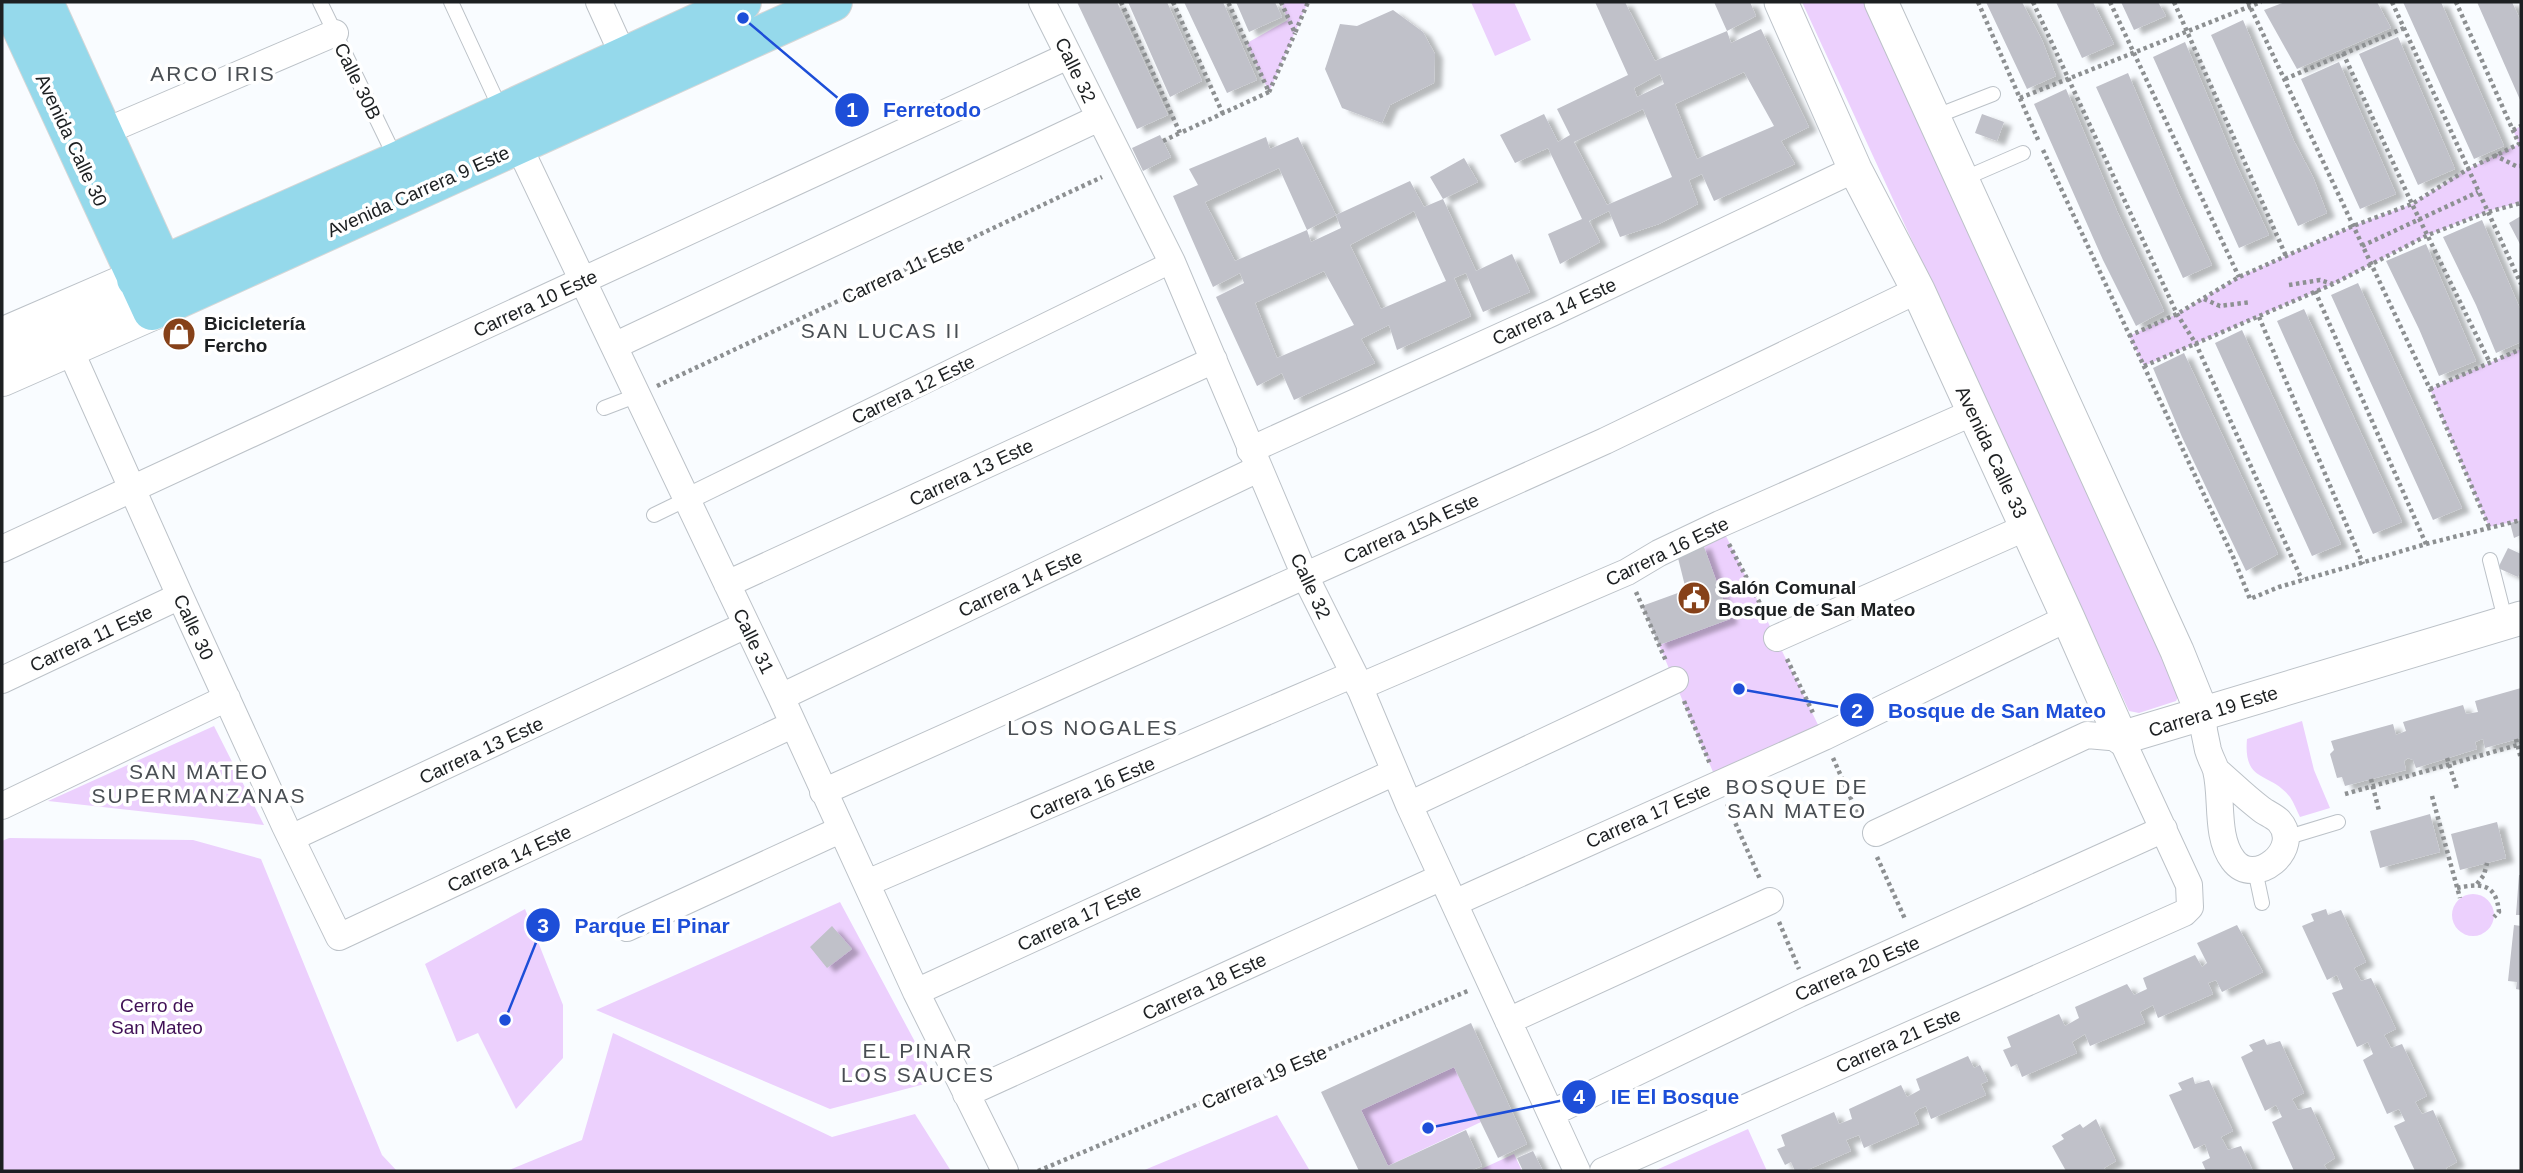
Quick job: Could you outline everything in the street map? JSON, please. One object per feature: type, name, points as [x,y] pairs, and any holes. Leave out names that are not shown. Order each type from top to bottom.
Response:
[{"type":"main road","name":"Avenida Calle 30","points":[[7,2],[157,288]]},
{"type":"main road","name":"Avenida Carrera 9 Este","points":[[157,288],[397,161],[742,2]]},
{"type":"main road","name":"Avenida Carrera 9 Este","points":[[2,377],[62,330],[157,288],[518,146],[833,2]]},
{"type":"main road","name":"Avenida Calle 30","points":[[50,3],[104,132],[157,288]]},
{"type":"main road","name":"Avenida Carrera 9 Este","points":[[2,337],[62,330]]},
{"type":"street","points":[[599,2],[623,55]]},
{"type":"street","name":"Calle 32","points":[[1042,2],[1172,262],[1306,576],[1357,681],[1409,805],[1577,1171]]},
{"type":"street","name":"Avenida Calle 33","points":[[1781,2],[1855,169],[1918,290],[2164,829],[2189,885],[2190,906]]},
{"type":"street","points":[[1881,2],[2177,651],[2202,713],[2206,742],[2216,770],[2224,838],[2229,850],[2234,861],[2246,868],[2262,869],[2276,861],[2282,853],[2285,838],[2280,822],[2261,810],[2216,770]]},
{"type":"street","points":[[104,132],[335,33]]},
{"type":"street","name":"Carrera 10 Este","points":[[2,549],[1068,56]]},
{"type":"street","name":"Calle 31","points":[[502,111],[781,697],[916,992],[1006,1171]]},
{"type":"street","points":[[614,346],[1099,118]]},
{"type":"street","name":"Carrera 14 Este","points":[[781,697],[1254,459],[1855,169]]},
{"type":"street","name":"Carrera 12 Este","points":[[687,499],[1172,262]]},
{"type":"street","name":"Carrera 15A Este","points":[[823,792],[1605,441],[1918,290]]},
{"type":"street","name":"Calle 30","points":[[62,330],[180,596],[291,838],[340,937]]},
{"type":"street","name":"Carrera 13 Este","points":[[727,584],[1214,360]]},
{"type":"street","name":"Carrera 16 Este","points":[[867,883],[1627,572],[1659,553],[1720,524],[1974,412]]},
{"type":"street","points":[[1777,638],[2026,527]]},
{"type":"street","name":"Carrera 11 Este","points":[[2,680],[180,596]]},
{"type":"street","name":"Carrera 17 Este","points":[[1454,904],[1824,737],[2068,618]]},
{"type":"street","name":"Carrera 19 Este","points":[[1876,833],[2081,738],[2099,735],[2121,738],[2514,621]]},
{"type":"street","name":"Carrera 13 Este","points":[[291,838],[746,625]]},
{"type":"street","points":[[1409,805],[1675,680]]},
{"type":"street","points":[[2,806],[227,698]]},
{"type":"street","name":"Carrera 14 Este","points":[[340,937],[792,725]]},
{"type":"street","name":"Carrera 17 Este","points":[[916,992],[1395,772]]},
{"type":"street","name":"Carrera 20 Este","points":[[1552,1113],[1799,994],[2164,829]]},
{"type":"street","points":[[627,928],[840,830]]},
{"type":"street","name":"Carrera 18 Este","points":[[966,1094],[1442,877]]},
{"type":"street","points":[[1508,1021],[1770,901]]},
{"type":"street","name":"Carrera 21 Este","points":[[1603,1171],[2184,913],[2190,906]]},
{"type":"lane","name":"Calle 30B","points":[[320,2],[397,161]]},
{"type":"lane","points":[[451,2],[502,111]]},
{"type":"lane","points":[[1934,117],[1993,94]]},
{"type":"lane","points":[[1963,179],[2023,153]]},
{"type":"lane","points":[[604,408],[638,395]]},
{"type":"lane","name":"Carrera 12 Este","points":[[654,515],[687,499]]},
{"type":"lane","points":[[2490,560],[2514,621]]},
{"type":"lane","points":[[2285,838],[2338,822]]},
{"type":"lane","points":[[2255,870],[2262,903]]},
{"type":"path","points":[[1121,2],[1180,133]]},
{"type":"path","points":[[1173,2],[1223,114]]},
{"type":"path","points":[[1228,2],[1269,92]]},
{"type":"path","points":[[1281,2],[1294,33]]},
{"type":"path","points":[[1163,141],[1269,92],[1308,2]]},
{"type":"path","points":[[1978,2],[2250,599],[2302,580],[2521,520]]},
{"type":"path","points":[[2033,2],[2177,314],[2196,344],[2302,580]]},
{"type":"path","points":[[2110,2],[2239,277]]},
{"type":"path","points":[[2174,2],[2286,256]]},
{"type":"path","points":[[2020,98],[2249,4],[2260,2]]},
{"type":"path","points":[[2392,2],[2521,284]]},
{"type":"path","points":[[2129,336],[2177,314],[2239,277],[2353,226],[2412,204],[2468,169],[2519,144],[2456,2]]},
{"type":"path","points":[[2249,4],[2430,389],[2489,527]]},
{"type":"path","points":[[2285,79],[2404,28]]},
{"type":"path","points":[[2343,53],[2412,204],[2490,363]]},
{"type":"path","points":[[2513,130],[2521,126]]},
{"type":"path","points":[[2494,155],[2521,166]]},
{"type":"path","name":"Carrera 11 Este","points":[[638,395],[1125,166]]},
{"type":"path","points":[[2362,246],[2479,191]]},
{"type":"path","points":[[2144,366],[2333,284],[2428,235],[2488,212],[2521,203]]},
{"type":"path","points":[[2289,285],[2320,280],[2333,284]]},
{"type":"path","points":[[2315,291],[2426,544]]},
{"type":"path","points":[[2203,299],[2220,306],[2251,302]]},
{"type":"path","points":[[2259,317],[2363,564]]},
{"type":"path","points":[[2430,389],[2521,349]]},
{"type":"path","points":[[2345,794],[2372,782],[2449,765],[2518,743],[2521,759]]},
{"type":"path","points":[[2447,758],[2457,789]]},
{"type":"path","points":[[2372,782],[2379,811]]},
{"type":"path","points":[[2432,796],[2460,898]]},
{"type":"path","points":[[2477,884],[2484,875],[2487,863]]},
{"type":"path","points":[[2457,888],[2477,884],[2491,890],[2498,898],[2499,912],[2494,917]]},
{"type":"path","name":"Carrera 19 Este","points":[[1038,1171],[1490,981]]},
{"type":"green space","points":[[1281,2],[1308,2],[1269,92],[1247,43],[1288,20]]},
{"type":"green space","points":[[1471,2],[1514,2],[1531,40],[1495,56]]},
{"type":"green space","points":[[1802,2],[1866,2],[2182,689],[2176,701],[2139,713],[2129,711]]},
{"type":"green space","points":[[2521,126],[2521,202],[2488,211],[2428,235],[2333,284],[2144,366],[2129,336],[2177,314],[2239,277],[2353,226],[2412,204],[2468,169],[2519,144],[2513,130]]},
{"type":"green space","points":[[2521,349],[2521,520],[2489,527],[2430,389]]},
{"type":"green space","name":"BOSQUE DE SAN MATEO","points":[[1726,536],[1822,733],[1716,779],[1659,645],[1730,619],[1703,544]]},
{"type":"green space","points":[[2302,721],[2314,770],[2330,808],[2300,817],[2290,797],[2260,775],[2249,763],[2247,739]]},
{"type":"green space","points":[[214,726],[264,825],[48,801]]},
{"type":"green space","name":"Cerro de San Mateo","points":[[9,838],[193,840],[261,859],[382,1155],[397,1171],[2,1171],[2,841]]},
{"type":"green space","points":[[2473,894],[2488,900],[2494,915],[2488,930],[2473,936],[2458,930],[2452,915],[2458,900]]},
{"type":"green space","points":[[840,902],[936,1081],[830,1109],[596,1010]]},
{"type":"green space","points":[[525,909],[563,1005],[563,1058],[516,1109],[478,1033],[457,1042],[425,964]]},
{"type":"green space","points":[[613,1033],[832,1137],[915,1114],[951,1171],[507,1171],[582,1140]]},
{"type":"green space","points":[[1454,1067],[1481,1122],[1388,1166],[1361,1110]]},
{"type":"green space","points":[[1277,1115],[1310,1171],[1142,1171]]},
{"type":"green space","points":[[1748,1129],[1767,1171],[1654,1171]]},
{"type":"green space","points":[[1514,1154],[1522,1171],[1477,1171]]},
{"type":"building","points":[[1077,2],[1117,2],[1168,115],[1137,129]]},
{"type":"building","points":[[1128,2],[1167,2],[1202,81],[1170,97]]},
{"type":"building","points":[[1184,2],[1223,2],[1257,80],[1227,93]]},
{"type":"building","points":[[1236,2],[1275,2],[1282,17],[1249,32]]},
{"type":"building","points":[[1595,2],[1625,2],[1655,61],[1727,31],[1731,43],[1761,29],[1809,127],[1781,141],[1795,164],[1714,201],[1702,174],[1689,180],[1698,204],[1659,224],[1620,237],[1609,211],[1589,221],[1600,242],[1560,264],[1548,234],[1582,219],[1548,148],[1515,163],[1500,135],[1544,114],[1558,142],[1570,135],[1557,109],[1628,75]],"holes":[[[1744,72],[1774,126],[1697,159],[1675,104]],[[1660,74],[1664,84],[1637,97],[1634,88]],[[1643,109],[1672,177],[1607,205],[1574,142]]]},
{"type":"building","points":[[1714,2],[1750,2],[1756,16],[1727,31]]},
{"type":"building","points":[[1986,2],[2022,2],[2042,40],[2056,76],[2027,89]]},
{"type":"building","points":[[2056,2],[2093,2],[2114,44],[2082,58]]},
{"type":"building","points":[[2121,2],[2158,2],[2166,16],[2134,30]]},
{"type":"building","points":[[2285,2],[2377,2],[2391,28],[2297,69],[2264,10]]},
{"type":"building","points":[[2403,2],[2441,2],[2504,146],[2474,159]]},
{"type":"building","points":[[2477,2],[2512,2],[2518,15],[2521,23],[2521,102]]},
{"type":"building","points":[[1393,10],[1423,32],[1435,54],[1434,83],[1390,105],[1382,123],[1342,108],[1325,69],[1340,24],[1357,26]]},
{"type":"building","points":[[2243,20],[2327,213],[2298,226],[2211,35]]},
{"type":"building","points":[[2398,37],[2455,169],[2418,185],[2359,54]]},
{"type":"building","points":[[2185,42],[2269,235],[2239,248],[2153,57]]},
{"type":"building","points":[[2339,62],[2396,194],[2360,209],[2301,79]]},
{"type":"building","points":[[2128,73],[2212,265],[2183,278],[2096,87]]},
{"type":"building","points":[[2066,89],[2117,211],[2164,311],[2136,326],[2103,260],[2034,104]]},
{"type":"building","points":[[1982,114],[2004,122],[1997,141],[1975,133]]},
{"type":"building","points":[[1160,135],[1171,157],[1143,171],[1132,148]]},
{"type":"building","points":[[1266,137],[1270,149],[1298,137],[1336,215],[1410,181],[1424,207],[1443,199],[1476,271],[1512,254],[1530,292],[1483,312],[1466,273],[1454,278],[1471,316],[1397,350],[1389,325],[1361,339],[1375,363],[1294,400],[1282,373],[1257,386],[1216,297],[1244,283],[1240,273],[1213,287],[1173,196],[1198,185],[1189,169]],"holes":[[[1279,168],[1307,230],[1235,261],[1205,202]],[[1414,211],[1446,281],[1381,309],[1350,245]],[[1336,215],[1341,228],[1311,242],[1307,230]],[[1324,271],[1354,325],[1277,358],[1255,303]]]},
{"type":"building","points":[[1464,158],[1478,182],[1443,199],[1430,177]]},
{"type":"building","points":[[2521,216],[2521,246],[2509,223]]},
{"type":"building","points":[[2482,220],[2521,311],[2521,342],[2496,353],[2443,237]]},
{"type":"building","points":[[2426,244],[2476,361],[2439,376],[2386,261]]},
{"type":"building","points":[[2358,283],[2462,508],[2433,520],[2331,295]]},
{"type":"building","points":[[2304,309],[2402,522],[2373,534],[2277,321]]},
{"type":"building","points":[[2242,330],[2341,544],[2312,556],[2215,343]]},
{"type":"building","points":[[2184,353],[2278,554],[2246,571],[2182,437],[2153,368]]},
{"type":"building","points":[[2521,520],[2521,535],[2514,538],[2510,523]]},
{"type":"building","name":"Salón Comunal Bosque de San Mateo","points":[[1703,544],[1730,619],[1659,645],[1642,606],[1686,590],[1677,554]]},
{"type":"building","points":[[2508,548],[2521,554],[2518,577],[2498,568]]},
{"type":"building","points":[[2521,688],[2521,738],[2485,748],[2483,739],[2475,742],[2477,749],[2416,768],[2413,760],[2408,758],[2404,761],[2406,770],[2345,786],[2342,777],[2337,778],[2330,754],[2334,750],[2331,741],[2393,724],[2396,735],[2406,731],[2403,722],[2463,705],[2466,714],[2478,712],[2475,701]]},
{"type":"building","points":[[2430,814],[2440,852],[2380,868],[2370,831]]},
{"type":"building","points":[[2497,822],[2506,858],[2460,870],[2451,834]]},
{"type":"building","points":[[2519,875],[2521,915],[2516,915]]},
{"type":"building","points":[[2326,909],[2328,915],[2341,910],[2366,962],[2354,968],[2361,981],[2371,978],[2396,1029],[2384,1035],[2391,1048],[2402,1044],[2427,1096],[2415,1102],[2422,1114],[2433,1110],[2457,1162],[2446,1168],[2447,1171],[2415,1171],[2394,1126],[2405,1121],[2399,1109],[2387,1114],[2363,1060],[2373,1054],[2368,1042],[2357,1047],[2332,993],[2343,989],[2337,975],[2327,980],[2302,926],[2314,921],[2311,914]]},
{"type":"building","points":[[2237,925],[2263,972],[2222,992],[2216,980],[2208,983],[2213,994],[2158,1018],[2153,1005],[2140,1012],[2145,1023],[2090,1046],[2085,1034],[2072,1042],[2077,1053],[2022,1077],[2017,1064],[2011,1067],[2003,1050],[2011,1047],[2007,1037],[2059,1014],[2065,1026],[2079,1018],[2075,1007],[2127,984],[2134,995],[2147,989],[2143,978],[2195,955],[2202,967],[2207,963],[2197,943]]},
{"type":"building","points":[[2514,925],[2521,926],[2521,990],[2516,989],[2517,982],[2508,981]]},
{"type":"building","points":[[832,926],[852,949],[827,968],[810,947]]},
{"type":"building","points":[[1471,1023],[1527,1144],[1498,1158],[1454,1067],[1361,1110],[1388,1166],[1466,1130],[1482,1166],[1470,1171],[1359,1171],[1321,1092]]},
{"type":"building","points":[[2264,1039],[2267,1045],[2280,1041],[2304,1093],[2292,1099],[2298,1110],[2311,1107],[2335,1158],[2324,1165],[2328,1171],[2294,1171],[2272,1122],[2282,1117],[2276,1105],[2265,1111],[2241,1057],[2253,1051],[2249,1045]]},
{"type":"building","points":[[1968,1056],[1974,1068],[1980,1065],[1988,1081],[1981,1084],[1986,1095],[1931,1119],[1926,1106],[1914,1113],[1919,1124],[1864,1148],[1859,1135],[1846,1140],[1851,1151],[1805,1171],[1795,1171],[1791,1162],[1785,1165],[1777,1149],[1785,1146],[1781,1135],[1834,1112],[1839,1124],[1852,1119],[1849,1109],[1901,1085],[1907,1097],[1920,1090],[1916,1079]]},
{"type":"building","points":[[2193,1077],[2195,1084],[2209,1080],[2233,1131],[2221,1137],[2228,1150],[2241,1146],[2253,1171],[2206,1171],[2202,1162],[2210,1158],[2205,1144],[2194,1149],[2169,1095],[2182,1090],[2178,1083]]},
{"type":"building","points":[[2096,1119],[2116,1161],[2104,1168],[2106,1171],[2066,1171],[2052,1146],[2064,1139],[2061,1135],[2080,1124],[2083,1128]]},
{"type":"building","points":[[1533,1151],[1543,1171],[1523,1171],[1517,1158]]},
{"type":"place","name":"Ferretodo","points":[[743,18]]},
{"type":"place","name":"Bicicletería Fercho","points":[[179,334]]},
{"type":"place","name":"Salón Comunal Bosque de San Mateo","points":[[1694,598]]},
{"type":"place","name":"Bosque de San Mateo","points":[[1739,689]]},
{"type":"place","name":"Parque El Pinar","points":[[505,1020]]},
{"type":"place","name":"IE El Bosque","points":[[1428,1128]]},
{"type":"district","name":"ARCO IRIS","points":[[213,74]]},
{"type":"district","name":"SAN LUCAS II","points":[[881,331]]},
{"type":"district","name":"LOS NOGALES","points":[[1093,728]]},
{"type":"district","name":"SAN MATEO SUPERMANZANAS","points":[[199,784]]},
{"type":"district","name":"BOSQUE DE SAN MATEO","points":[[1797,799]]},
{"type":"district","name":"EL PINAR LOS SAUCES","points":[[918,1063]]}]
